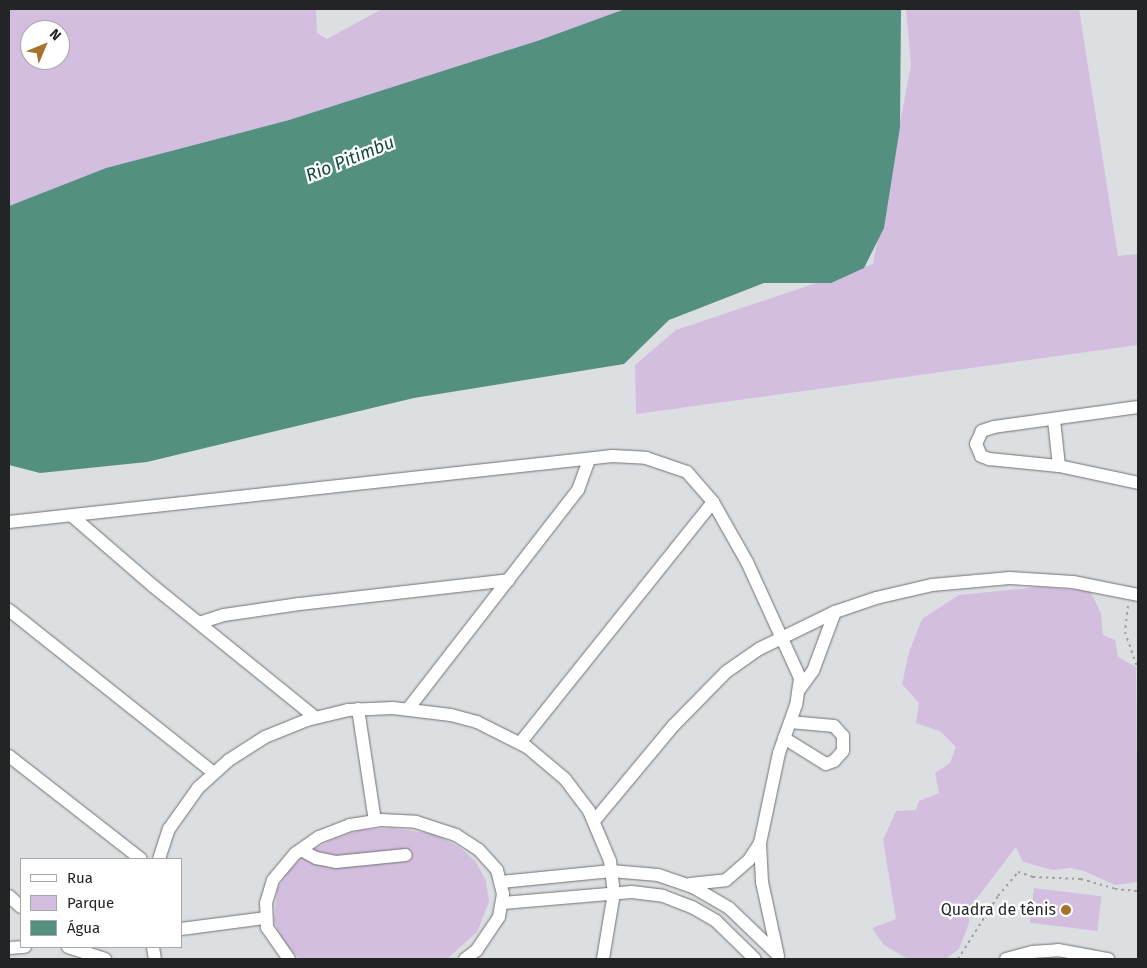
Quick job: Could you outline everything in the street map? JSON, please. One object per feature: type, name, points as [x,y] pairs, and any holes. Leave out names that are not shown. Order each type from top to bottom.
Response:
[{"type":"street","points":[[1138,407],[988,428],[978,436],[977,450],[989,459],[1059,466],[1138,483]]},
{"type":"street","points":[[1054,420],[1059,466]]},
{"type":"street","points":[[9,522],[589,459],[646,458],[675,465],[687,472],[713,502],[747,562],[800,678],[799,690],[784,738],[760,843],[762,882],[779,958]]},
{"type":"street","points":[[408,709],[578,490],[589,459]]},
{"type":"street","points":[[520,743],[713,502]]},
{"type":"street","points":[[72,516],[199,623],[315,717]]},
{"type":"street","points":[[594,821],[700,698],[738,663],[782,637],[835,612],[906,590],[970,581],[1044,579],[1123,590],[1138,595]]},
{"type":"street","points":[[199,623],[238,613],[299,604],[509,580]]},
{"type":"street","points":[[9,610],[214,773]]},
{"type":"street","points":[[799,690],[813,670],[835,612]]},
{"type":"street","points":[[358,709],[375,820]]},
{"type":"street","points":[[159,858],[169,829],[192,796],[214,773],[265,737],[315,717],[358,709],[408,709],[477,722],[520,743],[565,779],[594,821],[611,871],[614,893],[603,959]]},
{"type":"street","points":[[784,738],[826,764],[834,762],[843,751],[843,736],[834,726],[790,722]]},
{"type":"street","points":[[9,756],[140,858]]},
{"type":"street","points":[[289,959],[272,938],[266,918],[273,880],[301,850],[335,830],[375,820],[416,822],[456,835],[490,860],[501,882],[503,903],[492,930],[465,959]]},
{"type":"street","points":[[501,882],[611,871],[646,872],[694,885],[726,880],[749,860],[760,843]]},
{"type":"street","points":[[301,850],[312,857],[331,861],[406,855]]},
{"type":"street","points":[[681,882],[729,908],[779,958]]},
{"type":"street","points":[[503,903],[614,893],[648,893],[692,907],[722,926],[755,959]]},
{"type":"street","points":[[9,896],[20,906]]},
{"type":"street","points":[[182,929],[266,918]]},
{"type":"street","points":[[71,948],[105,959]]},
{"type":"street","points":[[1006,959],[1058,950],[1108,959]]},
{"type":"path","points":[[1123,590],[1129,608],[1126,640],[1138,670]]},
{"type":"path","points":[[958,959],[998,896],[1018,872],[1033,877],[1081,880],[1115,889],[1138,891]]},
{"type":"green space","points":[[9,9],[316,9],[317,33],[327,39],[382,9],[625,9],[540,40],[289,120],[106,168],[9,206]]},
{"type":"green space","points":[[906,9],[1079,9],[1118,256],[1138,254],[1138,345],[636,414],[635,365],[676,330],[873,264],[911,65]]},
{"type":"green space","points":[[1039,587],[1090,591],[1101,613],[1103,635],[1115,640],[1118,657],[1136,667],[1138,882],[1115,885],[1084,871],[1070,868],[1053,870],[1023,862],[1016,847],[970,907],[969,923],[959,949],[946,959],[908,959],[884,945],[872,928],[896,919],[883,840],[896,811],[916,810],[919,801],[939,793],[935,773],[950,763],[956,747],[940,731],[916,723],[919,703],[902,684],[909,652],[922,619],[959,595]]},
{"type":"green space","points":[[391,828],[434,834],[458,846],[476,862],[486,881],[489,902],[477,932],[447,959],[299,958],[283,941],[274,921],[277,890],[289,870],[308,852],[333,839],[361,830]]},
{"type":"green space","name":"Quadra de tênis","points":[[1034,888],[1101,896],[1097,931],[1030,923]]},
{"type":"water","name":"Rio Pitimbu","points":[[625,9],[901,9],[900,127],[884,228],[864,268],[831,283],[764,283],[669,320],[624,364],[414,398],[147,462],[40,473],[9,465],[9,206],[106,168],[289,120],[540,40]]},
{"type":"place","name":"Quadra de tênis","points":[[1066,910]]}]
